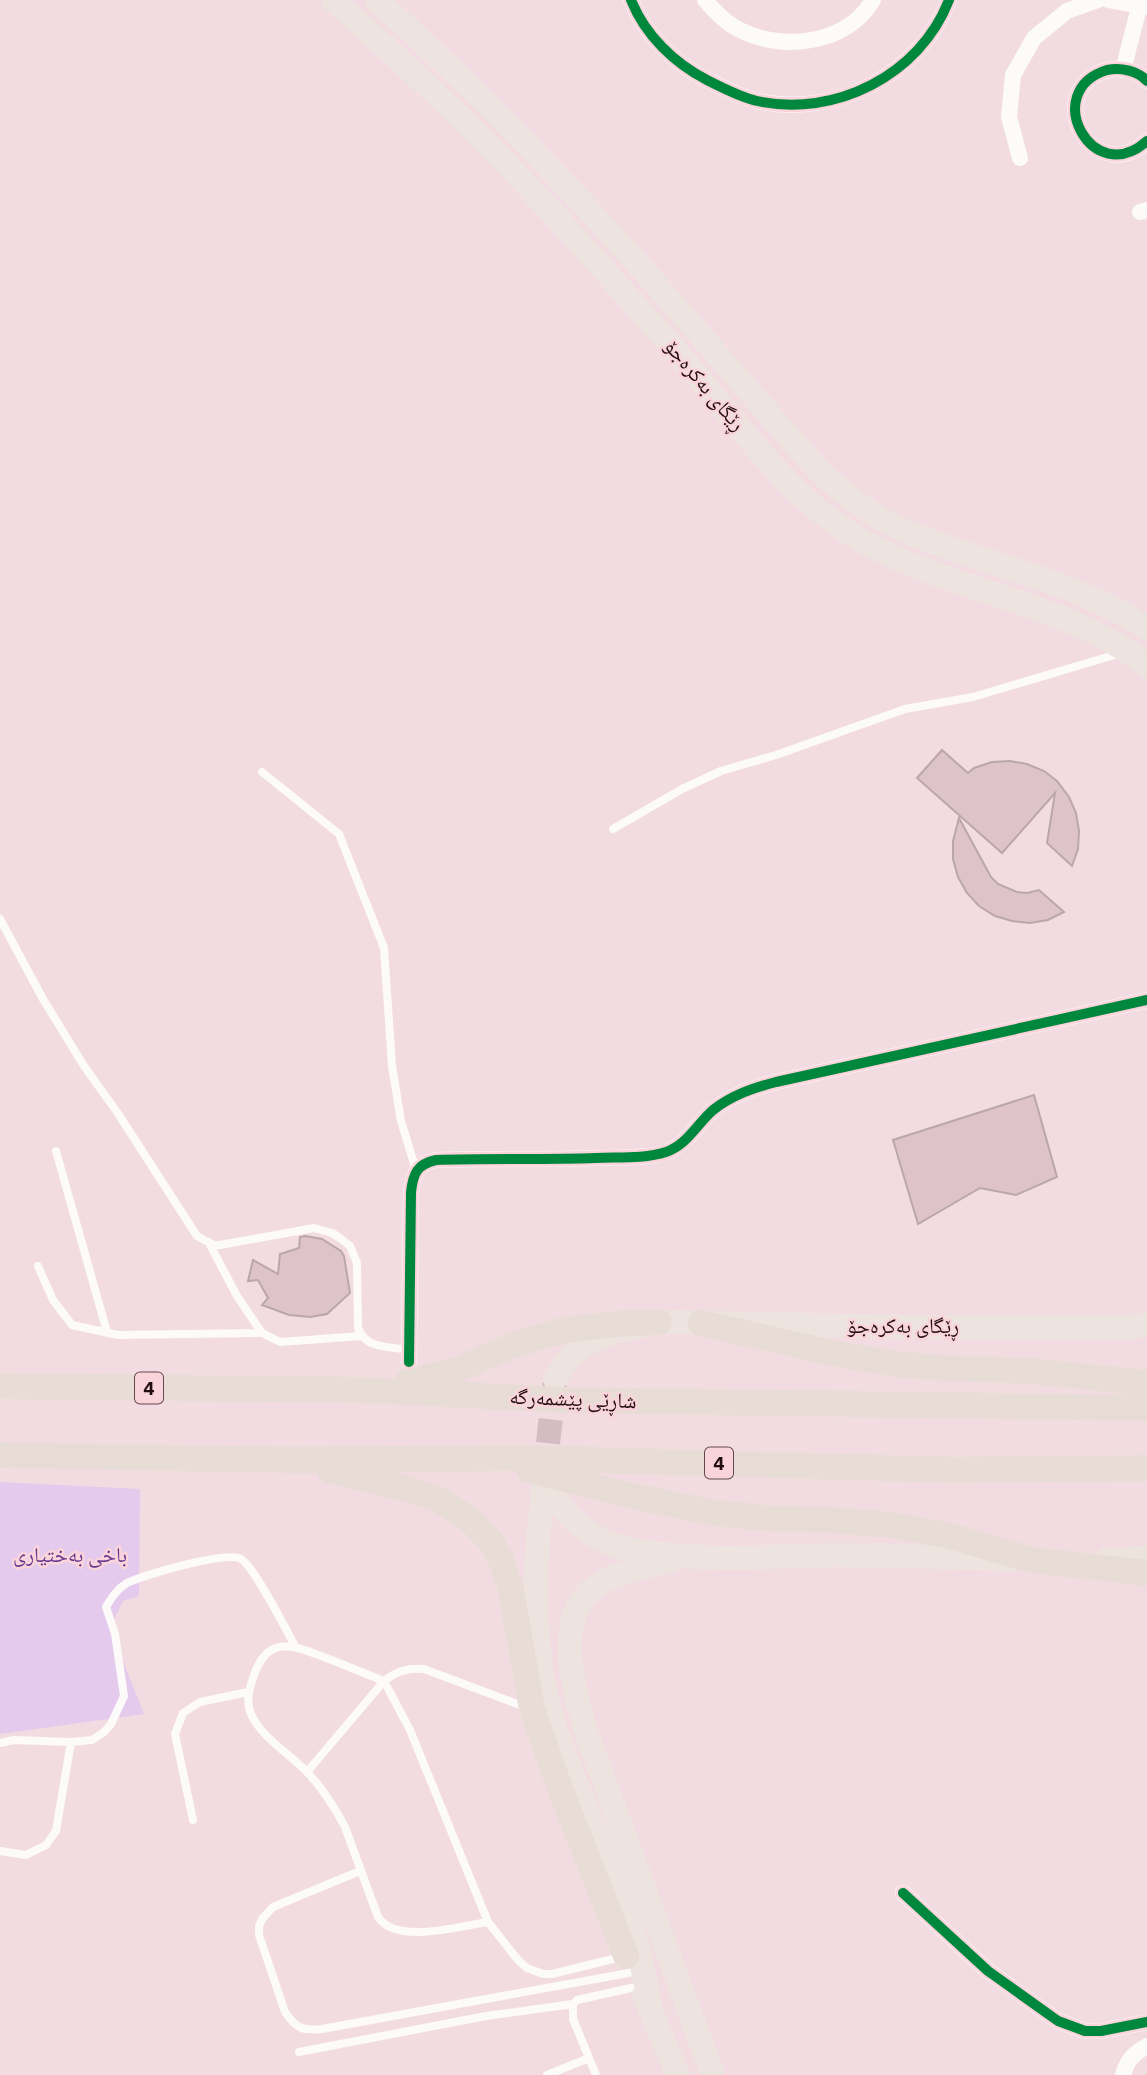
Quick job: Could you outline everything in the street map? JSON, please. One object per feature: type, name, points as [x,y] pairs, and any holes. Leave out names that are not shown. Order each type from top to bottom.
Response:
[{"type":"highway","points":[[361,1390],[437,1376],[475,1363],[513,1345],[564,1330],[659,1322]]},
{"type":"highway","points":[[701,1323],[832,1353],[895,1364],[1040,1371],[1147,1383]]},
{"type":"highway","name":"شاڕێی پێشمەرگە","points":[[0,1386],[361,1390],[565,1400],[1147,1408]]},
{"type":"highway","name":"4","points":[[0,1455],[291,1460],[521,1458],[956,1470],[1147,1468]]},
{"type":"highway","points":[[291,1460],[424,1494],[460,1512],[491,1541],[511,1590],[532,1709],[561,1791],[633,1971]]},
{"type":"highway","points":[[481,1460],[715,1513],[892,1525],[946,1535],[1032,1560],[1147,1573]]},
{"type":"main road","name":"ڕێگای بەکرەجۆ","points":[[333,0],[418,75],[485,142],[672,346],[800,495],[823,514],[848,533],[889,555],[1061,618],[1106,638],[1141,661]]},
{"type":"main road","name":"ڕێگای بەکرەجۆ","points":[[377,0],[438,55],[528,146],[610,233],[812,463],[841,491],[867,511],[904,530],[1071,589],[1119,611],[1147,629]]},
{"type":"main road","name":"ڕێگای بەکرەجۆ","points":[[555,1379],[569,1359],[588,1343],[614,1332],[659,1322],[906,1327],[1143,1326]]},
{"type":"main road","points":[[650,2009],[636,1941],[609,1862],[556,1731],[544,1684],[538,1640],[537,1588],[538,1541],[544,1483],[573,1522],[592,1535],[627,1549],[683,1557],[839,1555],[1032,1560],[1147,1558]]},
{"type":"main road","points":[[683,1557],[626,1571],[590,1591],[580,1602],[576,1612],[572,1628],[571,1662],[575,1695],[584,1729],[713,2075]]},
{"type":"main road","points":[[633,1971],[678,2075]]},
{"type":"street","points":[[631,0],[647,29],[667,52],[689,71],[755,101],[790,105],[826,103],[849,96],[891,73],[913,55],[929,36],[950,0]]},
{"type":"street","points":[[705,0],[740,30],[757,37],[795,42],[830,36],[845,29],[859,18],[873,0]]},
{"type":"street","points":[[1020,158],[1009,117],[1013,75],[1034,38],[1067,11],[1098,0]]},
{"type":"street","points":[[1108,0],[1143,4],[1123,70]]},
{"type":"street","points":[[1147,81],[1128,70],[1112,69],[1096,74],[1083,86],[1076,101],[1075,117],[1080,133],[1091,146],[1106,153],[1123,154],[1139,149],[1147,141]]},
{"type":"street","points":[[410,1356],[411,1192],[416,1170],[422,1165],[436,1160],[570,1159],[651,1155],[679,1145],[711,1112],[745,1091],[1147,1000]]},
{"type":"street","points":[[903,1893],[980,1965],[1058,2021],[1093,2031],[1147,2022]]},
{"type":"street","points":[[1123,2075],[1127,2062],[1136,2052],[1147,2046]]},
{"type":"lane","points":[[614,829],[682,789],[721,771],[776,755],[905,709],[1141,661]]},
{"type":"lane","points":[[262,772],[339,834],[384,948],[392,1066],[401,1121],[416,1170]]},
{"type":"lane","points":[[0,919],[43,999],[84,1066],[197,1236],[208,1243],[220,1245],[314,1228],[332,1233],[350,1246],[357,1263],[358,1327],[361,1336],[364,1340],[410,1356]]},
{"type":"lane","points":[[56,1150],[107,1332]]},
{"type":"lane","points":[[208,1243],[237,1296],[262,1333]]},
{"type":"lane","points":[[38,1266],[53,1300],[72,1325],[118,1335],[262,1333],[280,1342],[361,1336]]},
{"type":"lane","points":[[0,1743],[14,1740],[92,1740],[104,1732],[111,1724],[124,1696],[115,1634],[106,1606],[114,1593],[128,1583],[188,1563],[236,1555],[245,1561],[295,1646]]},
{"type":"lane","points":[[488,1922],[416,1933],[390,1929],[382,1924],[342,1821],[307,1772],[258,1726],[247,1704],[258,1662],[267,1653],[278,1647],[295,1646],[384,1681],[410,1730],[488,1922],[517,1960],[527,1968],[543,1974],[633,1971]]},
{"type":"lane","points":[[307,1772],[384,1681],[397,1672],[412,1668],[424,1669],[532,1709]]},
{"type":"lane","points":[[193,1820],[175,1734],[183,1713],[200,1702],[248,1692]]},
{"type":"lane","points":[[0,1852],[26,1855],[46,1845],[56,1831],[71,1742]]},
{"type":"lane","points":[[360,1871],[273,1907],[262,1919],[260,1935],[281,2001],[292,2022],[299,2028],[322,2029],[633,1971]]},
{"type":"lane","points":[[299,2052],[486,2016],[573,2004],[633,1971]]},
{"type":"lane","points":[[573,2004],[573,2019],[596,2075]]},
{"type":"lane","points":[[547,2075],[589,2059]]},
{"type":"green space","name":"باخی بەختیاری","points":[[0,1482],[140,1489],[139,1596],[123,1601],[110,1628],[144,1714],[0,1734]]},
{"type":"building","points":[[942,750],[968,773],[992,762],[1010,761],[1044,771],[1057,781],[1069,797],[1076,813],[1078,849],[1072,866],[1047,843],[1055,793],[1002,853],[917,778]]},
{"type":"building","points":[[959,818],[991,877],[998,884],[1017,892],[1039,890],[1064,912],[1048,920],[1030,923],[995,916],[979,906],[958,877],[953,859],[953,841]]},
{"type":"building","points":[[1034,1095],[1057,1177],[1016,1195],[980,1188],[918,1224],[893,1140]]},
{"type":"building","points":[[300,1237],[322,1239],[341,1251],[350,1293],[327,1314],[310,1317],[289,1315],[262,1305],[268,1298],[258,1280],[248,1281],[253,1260],[278,1274],[280,1254],[299,1248]]},
{"type":"tunnel","points":[[544,1479],[555,1380]]},
{"type":"cycle path","points":[[631,0],[652,36],[683,65],[744,97],[786,105],[816,103],[844,96],[871,85],[896,69],[918,50],[936,27],[949,0]]},
{"type":"cycle path","points":[[1147,81],[1129,71],[1107,70],[1087,81],[1077,97],[1076,115],[1081,132],[1093,146],[1108,154],[1127,153],[1147,141]]},
{"type":"cycle path","points":[[409,1362],[411,1192],[415,1175],[424,1164],[436,1160],[622,1158],[658,1154],[680,1144],[720,1105],[759,1087],[1147,1000]]},
{"type":"cycle path","points":[[903,1893],[988,1971],[1058,2021],[1085,2031],[1101,2031],[1147,2022]]}]
